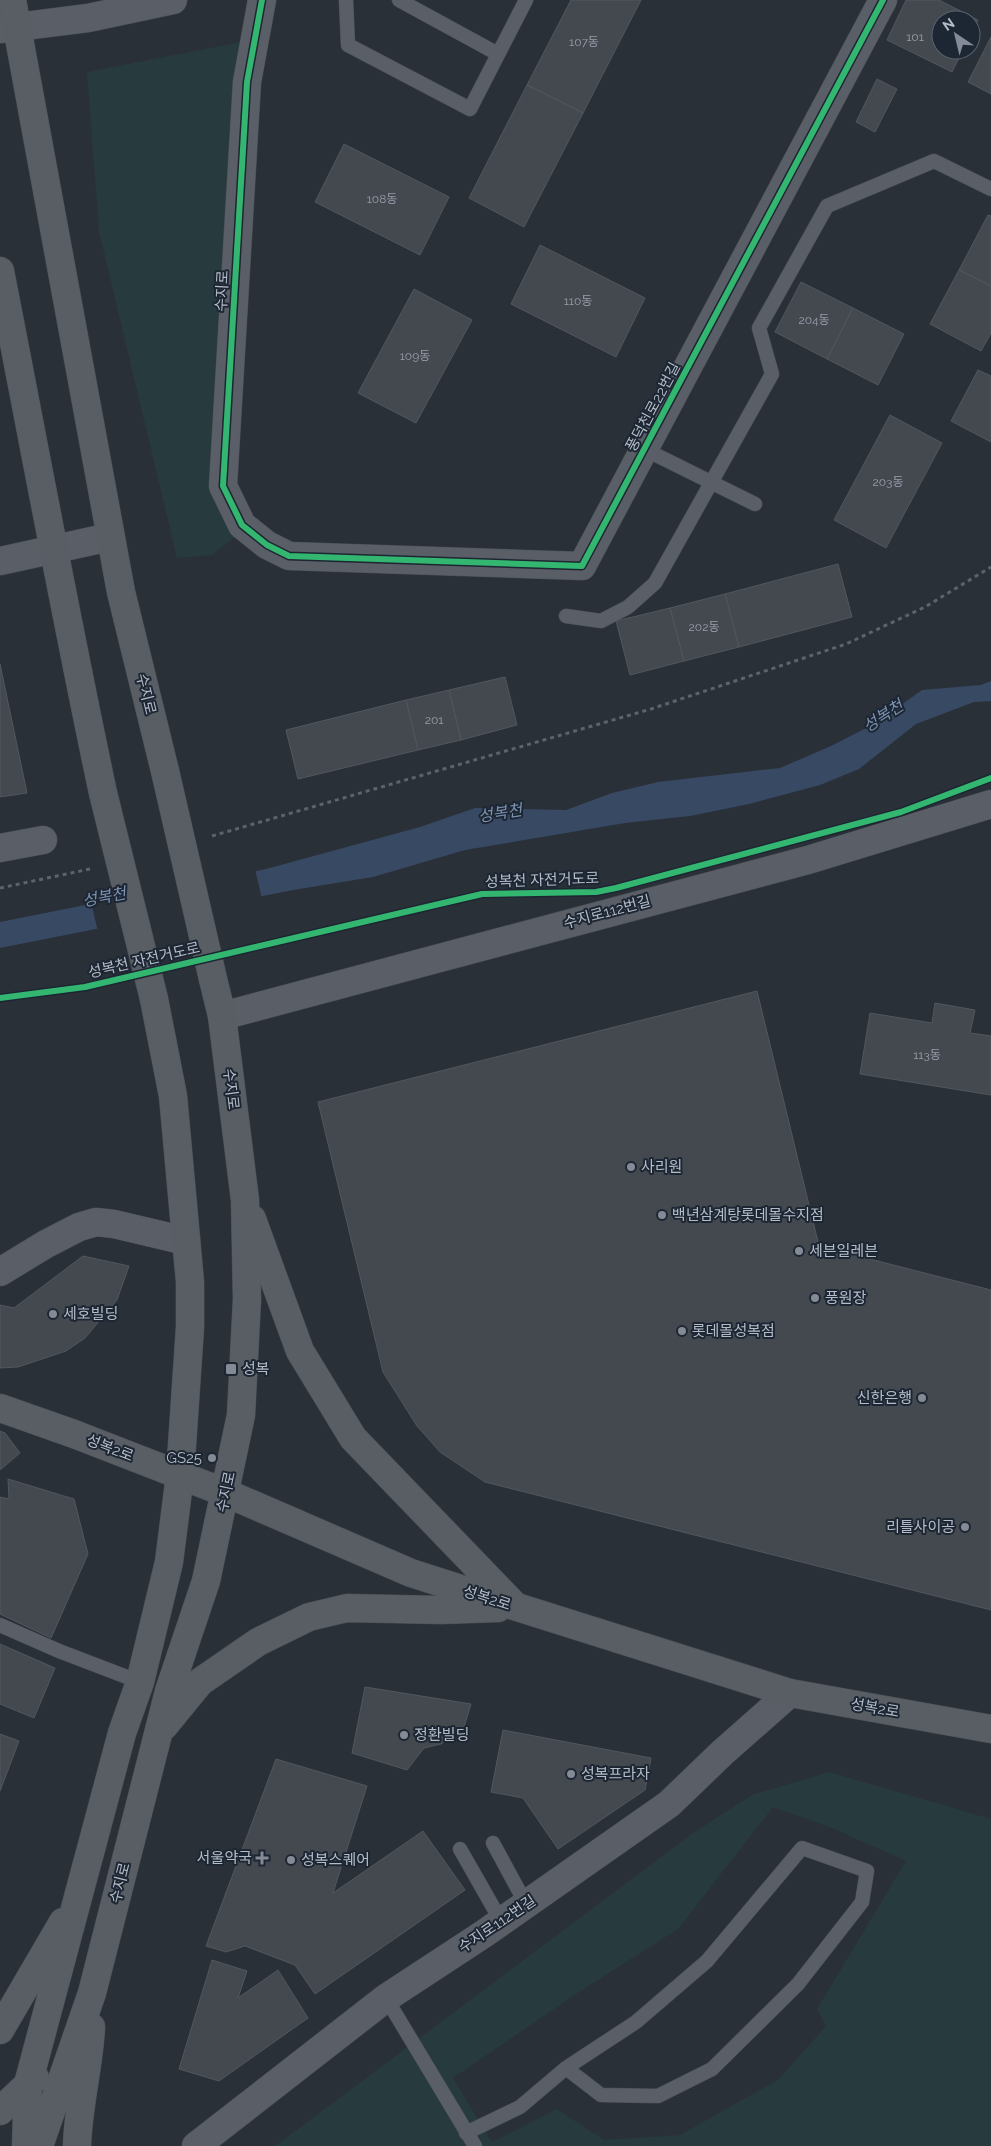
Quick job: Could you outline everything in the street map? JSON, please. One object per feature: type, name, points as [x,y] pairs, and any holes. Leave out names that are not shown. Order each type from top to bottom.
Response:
[{"type":"main road","name":"수지로","points":[[9,18],[121,592],[222,1016],[246,1200],[247,1299],[241,1415],[226,1494],[206,1581],[169,1691],[92,1993],[39,2146]]},
{"type":"main road","points":[[0,271],[55,549],[63,603],[103,793],[154,999],[173,1096],[190,1282],[190,1327],[180,1475],[169,1562],[140,1682],[122,1733],[28,2084],[26,2146]]},
{"type":"main road","points":[[246,1200],[300,1351],[336,1413],[353,1438],[373,1460],[517,1608]]},
{"type":"main road","name":"성복2로","points":[[0,1408],[180,1475],[411,1573],[517,1608],[790,1693],[991,1729]]},
{"type":"main road","points":[[159,1733],[200,1682],[258,1642],[310,1618],[347,1608],[441,1610],[517,1608]]},
{"type":"main road","points":[[0,2030],[82,1888]]},
{"type":"main road","points":[[77,2146],[78,2127],[90,2056],[92,1993]]},
{"type":"main road","points":[[0,2111],[78,2034]]},
{"type":"street","name":"수지로","points":[[9,18],[88,18],[173,0]]},
{"type":"street","name":"수지로","points":[[262,0],[247,82],[223,486],[242,525],[267,545],[289,556]]},
{"type":"street","name":"풍덕천로22번길","points":[[289,556],[582,566],[883,0]]},
{"type":"street","points":[[0,561],[110,536]]},
{"type":"street","name":"수지로112번길","points":[[222,1016],[808,860],[991,804]]},
{"type":"street","points":[[0,848],[42,840]]},
{"type":"street","points":[[0,1272],[46,1244],[79,1227],[96,1222],[114,1224],[186,1241]]},
{"type":"street","name":"수지로112번길","points":[[196,2146],[386,1998],[526,1904],[669,1804],[722,1753],[790,1693]]},
{"type":"lane","points":[[346,0],[348,45],[470,109],[526,0]]},
{"type":"lane","points":[[399,0],[498,54]]},
{"type":"lane","points":[[566,616],[600,621],[628,607],[655,583],[772,374],[760,328],[827,206],[934,161],[991,189]]},
{"type":"lane","points":[[644,450],[755,504]]},
{"type":"lane","points":[[0,1625],[59,1651],[140,1682]]},
{"type":"lane","points":[[493,1843],[526,1904]]},
{"type":"lane","points":[[466,2133],[520,2107],[566,2068],[636,2022],[707,1961],[802,1848],[867,1871],[862,1902],[798,1984],[712,2069],[658,2096],[649,2096],[600,2095],[566,2068]]},
{"type":"lane","points":[[460,1849],[501,1921]]},
{"type":"lane","points":[[386,1998],[475,2146]]},
{"type":"path","points":[[202,838],[651,709],[846,644],[926,607],[991,567]]},
{"type":"path","points":[[0,888],[98,867]]},
{"type":"green space","points":[[246,41],[236,536],[212,555],[177,558],[99,231],[87,72]]},
{"type":"green space","points":[[829,1772],[991,1819],[991,2146],[275,2146],[693,1833],[752,1795]],"holes":[[[773,1807],[832,1828],[906,1861],[817,2009],[826,2026],[778,2080],[680,2135],[604,2140],[557,2109],[492,2142],[453,2078],[576,1994],[678,1929]]]},
{"type":"water","name":"성복천","points":[[991,681],[991,701],[974,702],[916,724],[859,769],[820,785],[749,804],[690,816],[625,823],[465,850],[373,877],[293,890],[0,948],[0,922],[266,869],[420,827],[475,808],[566,810],[612,793],[658,782],[780,768],[831,746],[876,723],[922,690],[981,685]]},
{"type":"pier","points":[[255,869],[262,899],[98,932],[91,902]]},
{"type":"building","points":[[571,0],[641,0],[583,113],[527,85]]},
{"type":"building","points":[[906,0],[939,0],[958,10],[931,10],[931,60],[958,60],[952,72],[887,40]]},
{"type":"building","points":[[991,37],[991,94],[968,82],[979,60],[981,60]]},
{"type":"building","points":[[877,79],[897,89],[875,132],[856,122]]},
{"type":"building","points":[[527,85],[583,113],[524,227],[469,198]]},
{"type":"building","points":[[344,144],[449,197],[420,255],[315,202]]},
{"type":"building","points":[[988,215],[991,216],[991,286],[959,270]]},
{"type":"building","points":[[540,245],[645,298],[616,357],[511,304]]},
{"type":"building","points":[[959,270],[991,286],[991,333],[981,351],[930,324]]},
{"type":"building","points":[[801,282],[853,308],[827,359],[775,332]]},
{"type":"building","points":[[414,289],[472,320],[416,423],[358,393]]},
{"type":"building","points":[[853,308],[904,334],[878,385],[827,359]]},
{"type":"building","points":[[978,370],[991,376],[991,442],[951,421]]},
{"type":"building","points":[[890,415],[942,443],[886,548],[834,520]]},
{"type":"building","points":[[838,564],[852,617],[739,647],[725,594]]},
{"type":"building","points":[[725,594],[739,647],[684,661],[670,608]]},
{"type":"building","points":[[670,608],[684,661],[630,675],[616,621]]},
{"type":"building","points":[[0,664],[27,793],[0,797]]},
{"type":"building","points":[[505,677],[517,725],[461,740],[449,690]]},
{"type":"building","points":[[449,690],[461,740],[418,750],[406,700]]},
{"type":"building","points":[[406,700],[418,750],[298,779],[286,730]]},
{"type":"building","name":"롯데몰성복점","points":[[757,991],[819,1246],[991,1290],[991,1610],[485,1482],[440,1452],[417,1426],[383,1372],[318,1102]]},
{"type":"building","points":[[935,1003],[975,1010],[970,1033],[991,1036],[991,1095],[860,1074],[870,1013],[932,1023]]},
{"type":"building","name":"세호빌딩","points":[[83,1256],[129,1266],[117,1300],[85,1338],[66,1351],[18,1367],[0,1368],[0,1305],[14,1308]]},
{"type":"building","points":[[0,1431],[5,1433],[20,1453],[0,1470]]},
{"type":"building","points":[[8,1479],[74,1499],[88,1554],[51,1638],[0,1614],[0,1497],[9,1499]]},
{"type":"building","points":[[0,1644],[55,1668],[34,1718],[0,1704]]},
{"type":"building","name":"정환빌딩","points":[[365,1687],[471,1704],[464,1727],[441,1744],[424,1748],[407,1770],[352,1753]]},
{"type":"building","name":"성복프라자","points":[[503,1730],[651,1758],[645,1790],[558,1849],[523,1798],[491,1792]]},
{"type":"building","points":[[0,1734],[19,1741],[0,1791]]},
{"type":"building","name":"성복스퀘어","points":[[276,1759],[367,1786],[333,1893],[423,1831],[465,1890],[315,1994],[295,1965],[245,1946],[226,1952],[206,1946]]},
{"type":"building","points":[[212,1960],[247,1971],[238,1998],[278,1970],[308,2018],[219,2081],[179,2069]]},
{"type":"cycle path","points":[[262,0],[247,82],[223,486],[242,525],[267,545],[289,556],[582,566],[883,0]]},
{"type":"cycle path","name":"성복천 자전거도로","points":[[0,998],[85,987],[482,894],[596,892],[616,888],[901,812],[991,778]]},
{"type":"place","name":"사리원","points":[[631,1167]]},
{"type":"place","name":"백년삼계탕롯데몰수지점","points":[[662,1215]]},
{"type":"place","name":"세븐일레븐","points":[[799,1251]]},
{"type":"place","name":"풍원장","points":[[815,1298]]},
{"type":"place","name":"세호빌딩","points":[[53,1314]]},
{"type":"place","name":"롯데몰성복점","points":[[682,1331]]},
{"type":"place","name":"성복","points":[[231,1369]]},
{"type":"place","name":"신한은행","points":[[922,1398]]},
{"type":"place","name":"GS25","points":[[212,1458]]},
{"type":"place","name":"리틀사이공","points":[[965,1527]]},
{"type":"place","name":"정환빌딩","points":[[404,1735]]},
{"type":"place","name":"성복프라자","points":[[571,1774]]},
{"type":"place","name":"서울약국","points":[[262,1858]]},
{"type":"place","name":"성복스퀘어","points":[[291,1860]]}]
